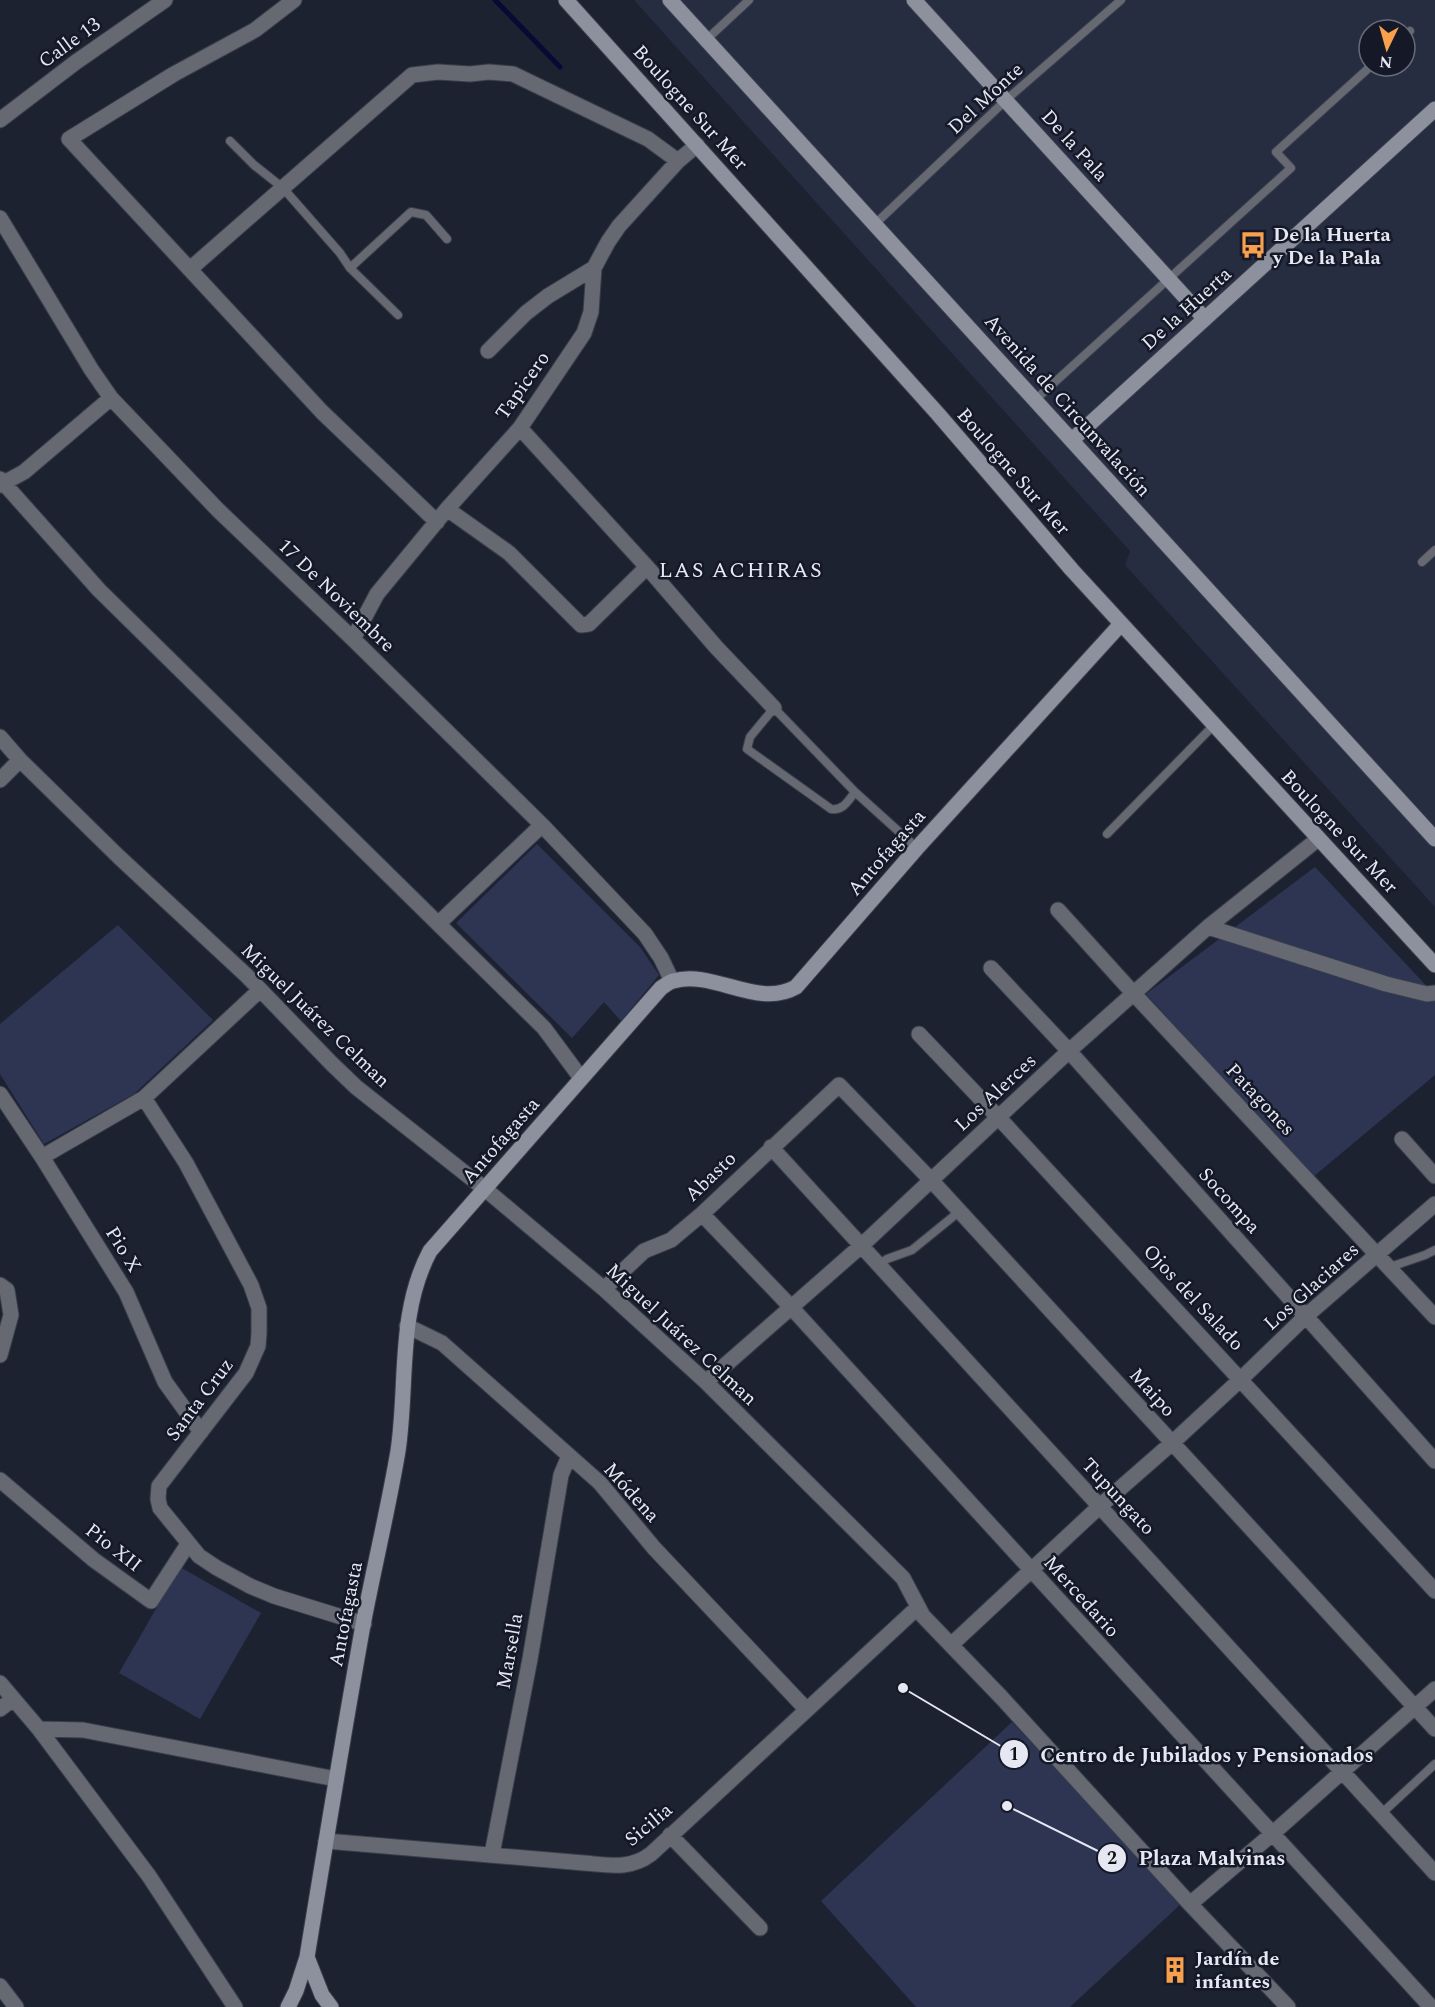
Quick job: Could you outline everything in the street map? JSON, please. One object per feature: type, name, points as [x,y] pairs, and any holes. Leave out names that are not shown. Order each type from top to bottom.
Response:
[{"type":"street","name":"Calle 13","points":[[0,120],[76,62],[165,0]]},
{"type":"street","points":[[294,0],[255,30],[174,74],[69,140],[322,412],[437,522]]},
{"type":"street","name":"Boulogne Sur Mer","points":[[566,0],[938,414],[1072,570],[1435,965]]},
{"type":"street","name":"Avenida de Circunvalación","points":[[670,0],[1435,838]]},
{"type":"street","name":"De la Pala","points":[[914,0],[1205,319]]},
{"type":"street","points":[[190,269],[412,75],[423,72],[470,74],[489,72],[522,77],[648,139],[678,161]]},
{"type":"street","name":"De la Huerta","points":[[1072,440],[1435,109]]},
{"type":"street","name":"Tapicero","points":[[353,639],[376,594],[447,509],[520,428],[588,324],[594,268],[619,226],[678,161],[697,145]]},
{"type":"street","name":"17 De Noviembre","points":[[0,218],[91,369],[111,398],[218,510],[542,825],[645,934],[661,957],[672,981]]},
{"type":"street","points":[[488,351],[526,313],[548,296],[594,268]]},
{"type":"street","points":[[111,398],[24,472],[1,482],[99,590],[544,1028],[582,1078]]},
{"type":"street","points":[[520,428],[647,567],[716,647],[774,708]]},
{"type":"street","points":[[447,509],[509,553],[580,625],[589,624],[647,567]]},
{"type":"street","name":"Antofagasta","points":[[288,2007],[307,1957],[336,1779],[398,1448],[403,1407],[407,1326],[417,1279],[430,1251],[661,988],[672,981],[697,980],[770,995],[785,993],[796,987],[917,848],[1121,624]]},
{"type":"street","name":"Miguel Juárez Celman","points":[[0,737],[20,760],[260,990],[356,1087],[485,1189],[604,1289],[706,1382],[903,1578],[917,1608],[1288,2007]]},
{"type":"street","points":[[0,780],[20,760]]},
{"type":"street","points":[[439,923],[542,825]]},
{"type":"street","name":"Los Alerces","points":[[706,1382],[861,1246],[1070,1051],[1208,927],[1317,839]]},
{"type":"street","name":"Patagones","points":[[1058,910],[1435,1317]]},
{"type":"street","points":[[1208,927],[1386,984],[1426,994],[1435,993]]},
{"type":"street","name":"Socompa","points":[[991,968],[1070,1051],[1435,1461]]},
{"type":"street","points":[[42,1157],[144,1098],[260,990]]},
{"type":"street","name":"Ojos del Salado","points":[[920,1034],[1435,1591]]},
{"type":"street","name":"Abasto","points":[[604,1289],[644,1251],[670,1240],[702,1214],[839,1085]]},
{"type":"street","name":"Maipo","points":[[839,1085],[932,1180],[1435,1728]]},
{"type":"street","name":"Pio X","points":[[0,1094],[126,1293],[165,1382],[201,1432]]},
{"type":"street","name":"Santa Cruz","points":[[144,1098],[186,1163],[251,1286],[259,1308],[259,1333],[253,1361],[159,1486],[160,1508],[199,1556],[250,1586],[274,1596],[364,1624]]},
{"type":"street","points":[[1402,1139],[1435,1176]]},
{"type":"street","name":"Tupungato","points":[[771,1147],[1435,1873]]},
{"type":"street","name":"Los Glaciares","points":[[951,1645],[1100,1506],[1172,1443],[1306,1316],[1435,1204]]},
{"type":"street","name":"Mercedario","points":[[702,1214],[790,1306],[1271,1835],[1431,2007]]},
{"type":"street","points":[[0,1285],[7,1290],[10,1314],[0,1355]]},
{"type":"street","name":"Módena","points":[[407,1326],[442,1343],[600,1483],[654,1548],[806,1709]]},
{"type":"street","name":"Marsella","points":[[492,1854],[530,1659],[561,1475],[569,1456]]},
{"type":"street","name":"Pio XII","points":[[0,1480],[94,1560],[151,1601],[188,1544]]},
{"type":"street","name":"Sicilia","points":[[326,1841],[622,1866],[633,1864],[643,1860],[917,1608]]},
{"type":"street","points":[[0,1683],[39,1729],[149,1876],[235,2007]]},
{"type":"street","points":[[1190,1904],[1435,1689]]},
{"type":"street","points":[[0,1709],[13,1699]]},
{"type":"street","points":[[39,1729],[83,1730],[336,1779]]},
{"type":"street","points":[[670,1835],[760,1928]]},
{"type":"street","points":[[307,1957],[322,1995],[331,2007]]},
{"type":"street","points":[[0,1986],[16,2007]]},
{"type":"lane","points":[[706,40],[748,0]]},
{"type":"lane","name":"Del Monte","points":[[875,224],[1006,100],[1121,0]]},
{"type":"lane","points":[[1035,400],[1291,168],[1276,152],[1358,78]]},
{"type":"lane","points":[[230,141],[254,165],[283,188],[340,252],[350,268],[398,315]]},
{"type":"lane","points":[[350,268],[411,212],[426,215],[447,239]]},
{"type":"lane","points":[[1422,562],[1435,550]]},
{"type":"lane","points":[[855,792],[842,808],[831,809],[747,749],[750,737],[774,708],[855,792],[917,848]]},
{"type":"lane","points":[[1107,834],[1214,725]]},
{"type":"lane","points":[[878,1265],[886,1259],[912,1250],[960,1211]]},
{"type":"lane","points":[[1390,1268],[1425,1256],[1435,1250]]},
{"type":"lane","points":[[1381,1814],[1435,1764]]},
{"type":"shaded area","points":[[634,0],[1435,0],[1435,907],[1125,565],[1130,551]]},
{"type":"shaded area","points":[[537,844],[640,947],[659,975],[621,1021],[604,1002],[572,1038],[456,923]]},
{"type":"shaded area","points":[[1315,867],[1435,995],[1435,1075],[1313,1177],[1146,994]]},
{"type":"shaded area","points":[[118,925],[213,1020],[134,1094],[44,1144],[0,1074],[0,1024]]},
{"type":"shaded area","points":[[180,1567],[261,1613],[200,1719],[119,1673]]},
{"type":"shaded area","points":[[1012,1722],[1182,1903],[1070,2007],[916,2007],[821,1901]]},
{"type":"waterway","points":[[495,0],[560,67]]},
{"type":"place","name":"De la Huerta y De la Pala","points":[[1253,245]]},
{"type":"place","name":"Centro de Jubilados y Pensionados","points":[[903,1688]]},
{"type":"place","name":"Plaza Malvinas","points":[[1007,1806]]},
{"type":"place","name":"Jardín de infantes","points":[[1175,1970]]},
{"type":"district","name":"LAS ACHIRAS","points":[[741,569]]}]
